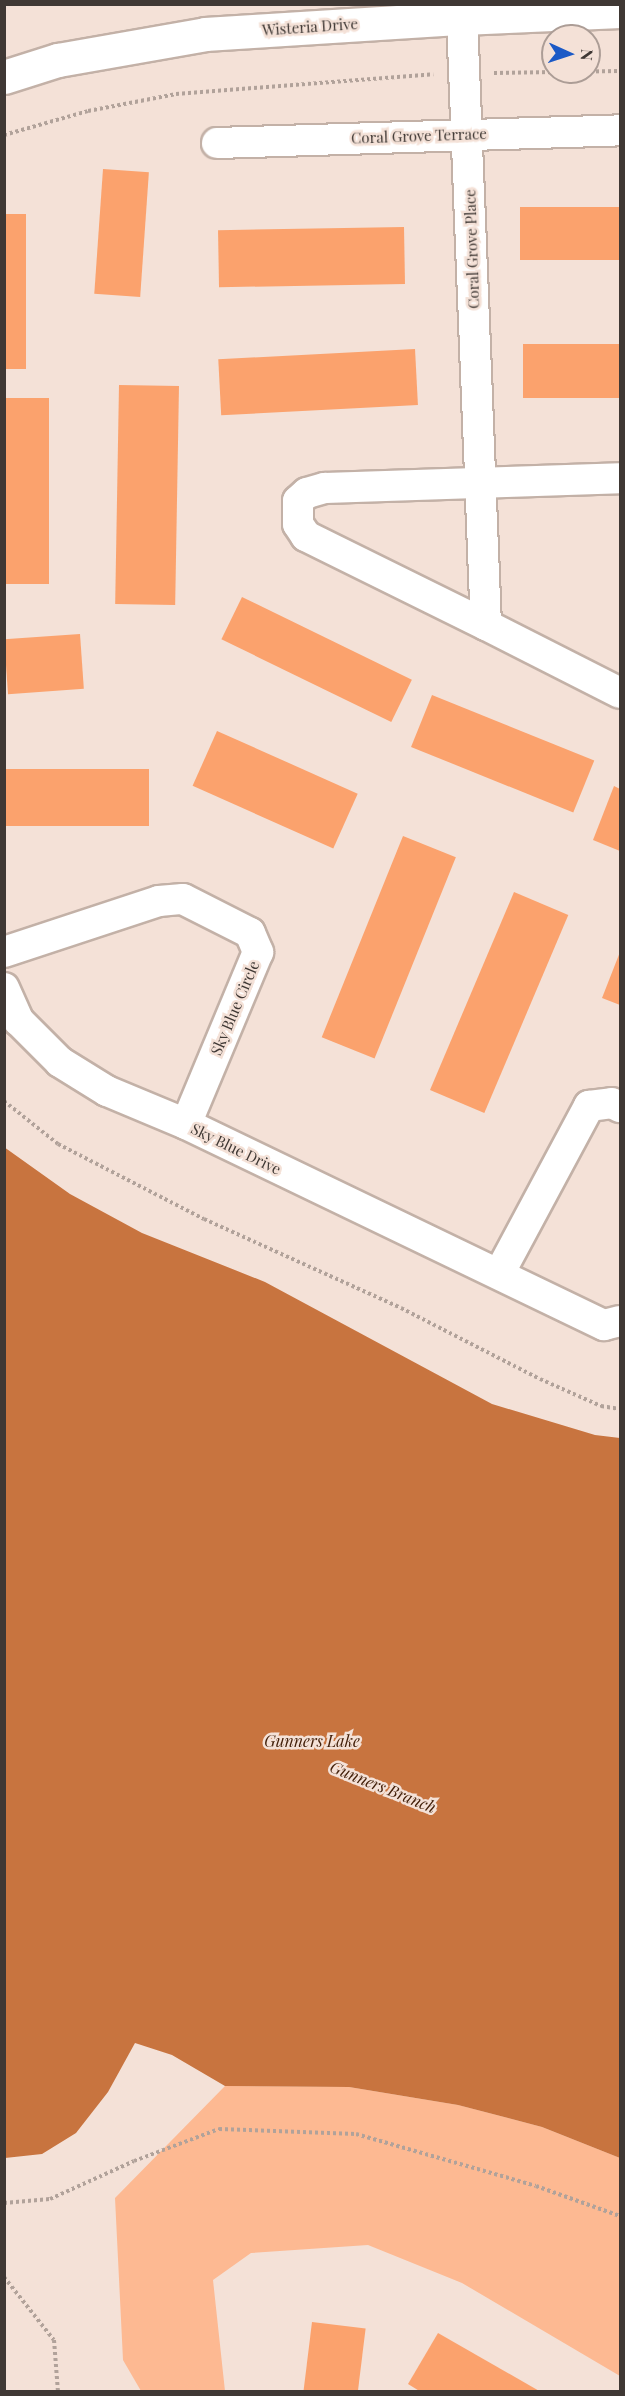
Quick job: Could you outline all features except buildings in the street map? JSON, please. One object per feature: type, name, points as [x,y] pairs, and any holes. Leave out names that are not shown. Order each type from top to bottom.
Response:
[{"type":"street","name":"Wisteria Drive","points":[[4,77],[58,60],[205,34],[621,11]]},
{"type":"street","name":"Coral Grove Place","points":[[462,18],[486,626]]},
{"type":"street","name":"Coral Grove Terrace","points":[[217,143],[621,130]]},
{"type":"street","points":[[621,478],[325,488],[306,493],[298,501],[298,524],[306,536],[621,693]]},
{"type":"street","name":"Sky Blue Circle","points":[[4,952],[159,901],[183,899],[250,933],[258,952],[186,1125]]},
{"type":"street","name":"Sky Blue Drive","points":[[4,988],[19,1021],[60,1062],[107,1091],[186,1125],[604,1325],[621,1322]]},
{"type":"street","points":[[499,1274],[589,1106],[612,1103],[621,1107]]},
{"type":"path","points":[[4,135],[88,111],[176,94],[269,85],[464,73],[538,75],[621,71]]},
{"type":"path","points":[[4,1101],[58,1144],[204,1219],[401,1308],[540,1379],[601,1406],[621,1409]]},
{"type":"path","points":[[4,2203],[50,2199],[134,2161],[219,2129],[356,2134],[536,2186],[621,2216]]},
{"type":"path","points":[[4,2277],[54,2340],[58,2391]]},
{"type":"shaded area","points":[[225,2086],[349,2087],[458,2105],[542,2127],[620,2158],[620,2376],[462,2283],[368,2245],[251,2253],[213,2280],[225,2391],[141,2391],[123,2360],[115,2198]]},
{"type":"water","name":"Gunners Lake","points":[[4,1147],[70,1194],[142,1233],[265,1282],[492,1404],[595,1435],[620,1438],[620,2158],[542,2127],[458,2105],[349,2087],[225,2086],[172,2055],[135,2043],[108,2092],[76,2133],[42,2154],[5,2158]]},
{"type":"water label","name":"Gunners Branch","points":[[383,1787]]}]
